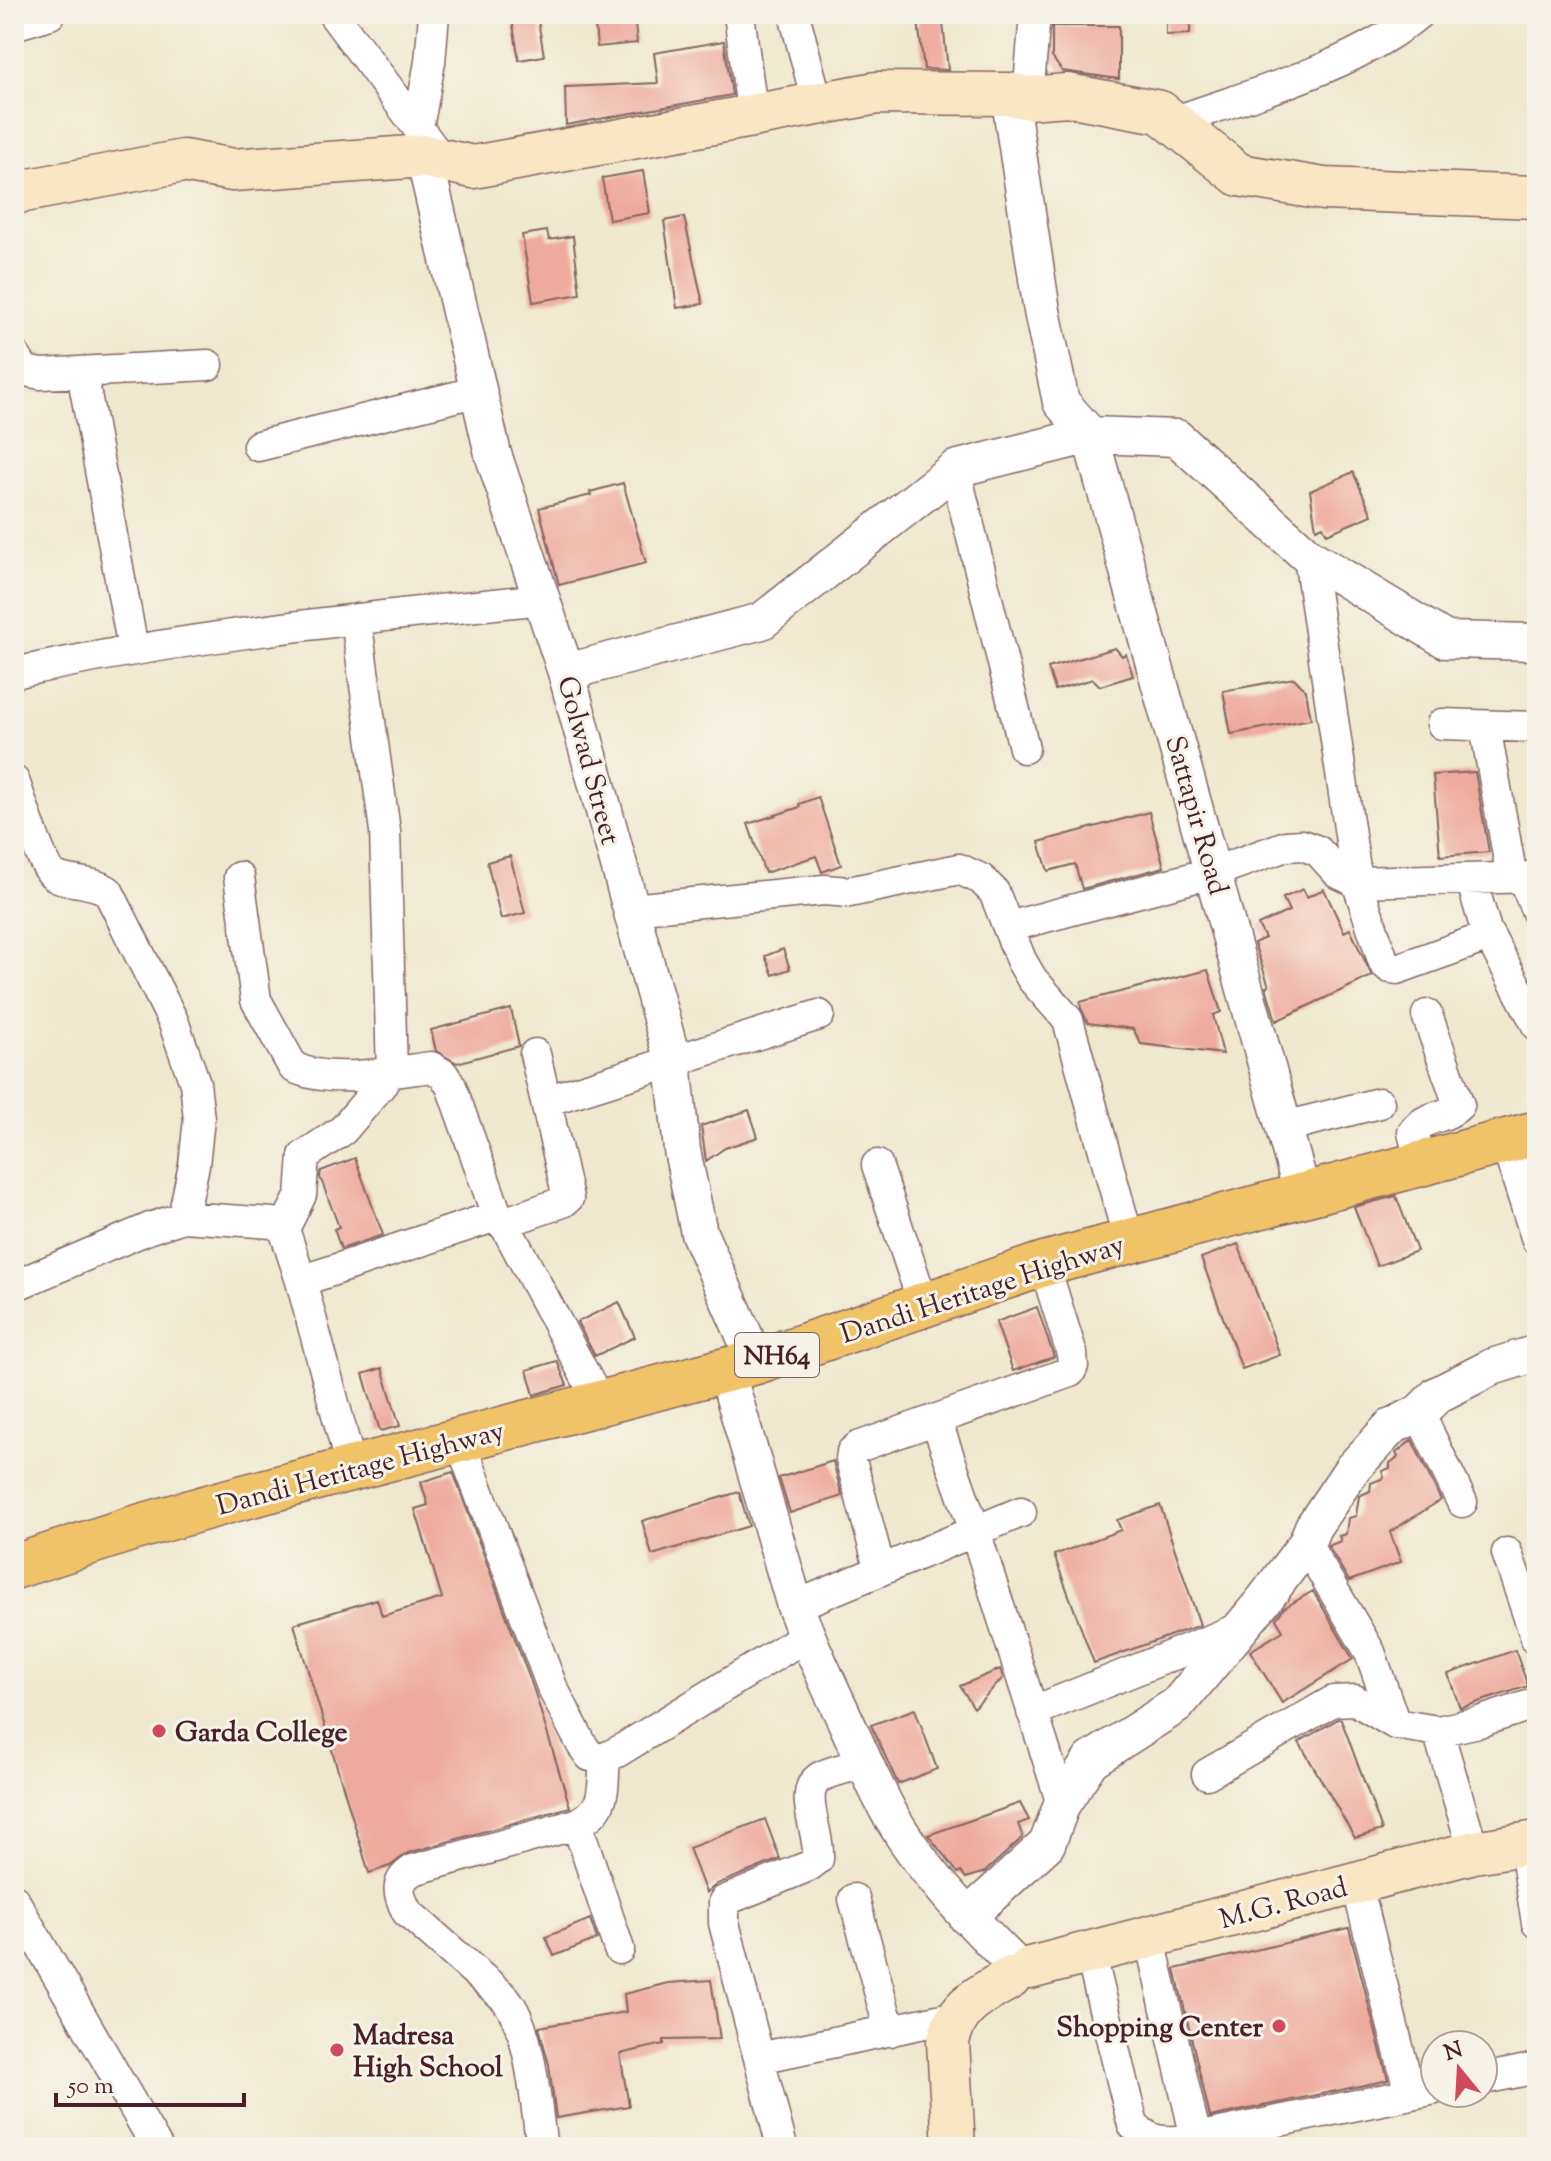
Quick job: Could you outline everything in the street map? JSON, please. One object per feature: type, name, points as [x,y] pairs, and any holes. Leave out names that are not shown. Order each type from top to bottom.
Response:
[{"type":"highway","name":"Dandi Heritage Highway","points":[[14,1567],[187,1513],[741,1366],[1044,1264],[1521,1137]]},
{"type":"main road","points":[[14,193],[183,161],[233,170],[428,148],[473,167],[877,93],[1067,95],[1160,112],[1239,175],[1324,189],[1537,197]]},
{"type":"main road","name":"M.G. Road","points":[[971,2147],[958,2068],[948,2042],[957,2016],[968,2004],[1022,1978],[1474,1852],[1534,1858]]},
{"type":"main road","name":"M.G. Road","points":[[954,2147],[958,2068],[971,2024],[1022,1978],[1095,1972],[1534,1858]]},
{"type":"street","points":[[14,25],[50,14]]},
{"type":"street","points":[[333,14],[428,148]]},
{"type":"street","points":[[428,148],[434,14]]},
{"type":"street","points":[[739,14],[753,118]]},
{"type":"street","points":[[794,14],[818,105]]},
{"type":"street","points":[[1035,14],[1019,96],[1042,311],[1061,402],[1090,435]]},
{"type":"street","points":[[1173,122],[1364,51],[1398,31],[1418,14]]},
{"type":"street","name":"Golwad Street","points":[[428,148],[493,454],[566,672],[673,1062],[682,1150],[699,1233],[741,1366],[801,1621],[893,1819],[967,1917],[1022,1978]]},
{"type":"street","points":[[14,354],[25,371],[41,374],[208,365]]},
{"type":"street","points":[[82,372],[133,649]]},
{"type":"street","points":[[258,446],[479,391]]},
{"type":"street","points":[[566,672],[762,621],[955,469],[1090,435],[1177,438],[1309,557],[1446,640],[1537,642]]},
{"type":"street","name":"Sattapir Road","points":[[1090,435],[1303,1196]]},
{"type":"street","points":[[955,469],[1024,748]]},
{"type":"street","points":[[1309,557],[1357,882],[1384,963],[1397,969],[1489,936]]},
{"type":"street","points":[[14,672],[249,631],[542,599]]},
{"type":"street","points":[[284,1229],[301,1195],[304,1156],[343,1130],[392,1072],[385,831],[356,619]]},
{"type":"street","points":[[1442,724],[1537,727]]},
{"type":"street","points":[[1485,726],[1524,878],[1537,912]]},
{"type":"street","points":[[14,781],[44,863],[54,875],[96,883],[108,891],[173,1021],[195,1083],[199,1119],[194,1165],[183,1217]]},
{"type":"street","points":[[1008,927],[1214,872],[1286,846],[1302,845],[1318,851],[1338,873],[1357,882],[1524,878]]},
{"type":"street","points":[[631,909],[824,890],[849,892],[959,869],[981,879],[994,892],[1032,979],[1068,1020],[1129,1241]]},
{"type":"street","points":[[239,877],[256,1000],[293,1067],[304,1073],[322,1075],[431,1067],[443,1074],[451,1086],[500,1221],[601,1405]]},
{"type":"street","points":[[1471,879],[1489,936],[1537,1025]]},
{"type":"street","points":[[546,1101],[819,1015]]},
{"type":"street","points":[[1421,1164],[1413,1132],[1420,1122],[1453,1111],[1459,1105],[1427,1015]]},
{"type":"street","points":[[301,1281],[490,1218],[500,1221],[568,1198],[535,1054]]},
{"type":"street","points":[[1284,1127],[1379,1103]]},
{"type":"street","points":[[1521,1137],[1537,1240]]},
{"type":"street","points":[[877,1165],[923,1303]]},
{"type":"street","points":[[17,1276],[183,1217],[273,1223],[284,1229],[352,1470]]},
{"type":"street","points":[[880,1570],[851,1460],[852,1452],[858,1447],[1070,1372],[1072,1354],[1044,1264]]},
{"type":"street","points":[[967,1917],[1047,1844],[1062,1804],[1091,1760],[1177,1705],[1306,1544],[1313,1527],[1360,1459],[1391,1427],[1419,1413],[1437,1395],[1492,1367],[1537,1353]]},
{"type":"street","points":[[1419,1413],[1462,1502]]},
{"type":"street","points":[[936,1420],[975,1531],[1062,1804]]},
{"type":"street","points":[[460,1441],[552,1687],[590,1756],[605,1758],[801,1621],[880,1570],[1021,1512]]},
{"type":"street","points":[[1306,1544],[1370,1652],[1395,1724]]},
{"type":"street","points":[[1507,1553],[1537,1641]]},
{"type":"street","points":[[1032,1712],[1242,1627]]},
{"type":"street","points":[[1207,1774],[1333,1701],[1355,1700],[1395,1724],[1438,1731],[1479,1722],[1537,1703]]},
{"type":"street","points":[[1438,1731],[1474,1852]]},
{"type":"street","points":[[542,2147],[526,2047],[514,2008],[407,1912],[399,1897],[399,1884],[413,1870],[577,1824],[593,1816],[601,1805],[605,1758]]},
{"type":"street","points":[[782,2147],[724,1923],[724,1901],[809,1866],[818,1859],[820,1845],[807,1798],[811,1786],[820,1777],[865,1763]]},
{"type":"street","points":[[577,1824],[619,1949]]},
{"type":"street","points":[[1534,1858],[1537,1923]]},
{"type":"street","points":[[854,1899],[890,2031]]},
{"type":"street","points":[[14,1900],[157,2147]]},
{"type":"street","points":[[1362,1905],[1419,2082]]},
{"type":"street","points":[[1154,1957],[1196,2138]]},
{"type":"street","points":[[1095,1972],[1133,2125],[1147,2139],[1165,2143],[1196,2138],[1419,2092]]},
{"type":"street","points":[[759,2058],[957,2016]]},
{"type":"street","points":[[1499,2076],[1537,2068]]},
{"type":"building","points":[[511,14],[537,14],[544,56],[519,60]]},
{"type":"building","points":[[594,14],[634,14],[637,43],[597,47]]},
{"type":"building","points":[[917,14],[942,14],[948,70],[924,69]]},
{"type":"building","points":[[1166,14],[1190,14],[1190,34],[1166,35]]},
{"type":"building","points":[[1052,26],[1119,26],[1119,79],[1062,71],[1052,57]]},
{"type":"building","points":[[724,41],[732,95],[566,125],[565,87],[658,83],[654,53]]},
{"type":"building","points":[[643,171],[650,213],[609,220],[602,178]]},
{"type":"building","points":[[684,217],[703,304],[677,308],[664,221]]},
{"type":"building","points":[[547,231],[549,240],[573,236],[580,294],[533,302],[522,235]]},
{"type":"building","points":[[1353,472],[1372,515],[1327,534],[1323,526],[1316,529],[1310,491]]},
{"type":"building","points":[[623,483],[646,563],[559,585],[539,508]]},
{"type":"building","points":[[1115,648],[1122,656],[1126,654],[1133,676],[1100,686],[1093,679],[1055,690],[1048,668]]},
{"type":"building","points":[[1294,678],[1306,691],[1311,719],[1231,734],[1223,691]]},
{"type":"building","points":[[1475,772],[1489,852],[1440,856],[1433,775]]},
{"type":"building","points":[[818,797],[841,865],[822,872],[816,856],[765,873],[748,824],[800,807],[799,804]]},
{"type":"building","points":[[1149,812],[1164,867],[1082,889],[1075,864],[1048,871],[1039,842]]},
{"type":"building","points":[[510,856],[525,913],[501,919],[487,862]]},
{"type":"building","points":[[1303,889],[1307,897],[1324,889],[1344,932],[1350,929],[1372,976],[1276,1021],[1266,987],[1269,986],[1254,943],[1265,938],[1258,925],[1289,911],[1283,898]]},
{"type":"building","points":[[783,949],[790,969],[773,975],[765,956]]},
{"type":"building","points":[[1208,970],[1221,1012],[1213,1015],[1223,1054],[1141,1044],[1133,1029],[1088,1023],[1081,1008],[1080,1002]]},
{"type":"building","points":[[511,1009],[519,1046],[457,1063],[436,1051],[431,1030]]},
{"type":"building","points":[[749,1110],[758,1137],[725,1148],[706,1161],[701,1126]]},
{"type":"building","points":[[355,1158],[383,1235],[341,1249],[334,1229],[339,1227],[320,1177],[321,1171]]},
{"type":"building","points":[[1396,1196],[1417,1251],[1377,1266],[1354,1207]]},
{"type":"building","points":[[1238,1244],[1280,1355],[1242,1369],[1201,1258]]},
{"type":"building","points":[[619,1302],[635,1337],[595,1356],[577,1322]]},
{"type":"building","points":[[1037,1307],[1054,1357],[1013,1371],[996,1322]]},
{"type":"building","points":[[557,1361],[567,1385],[534,1395],[527,1370]]},
{"type":"building","points":[[382,1368],[400,1426],[380,1431],[363,1374]]},
{"type":"building","points":[[1412,1440],[1441,1500],[1390,1532],[1401,1562],[1349,1581],[1328,1546],[1341,1541],[1339,1536],[1346,1534],[1348,1518],[1356,1516],[1359,1496],[1370,1491],[1371,1483],[1384,1478],[1382,1471],[1390,1468],[1390,1463],[1398,1457],[1396,1453]]},
{"type":"building","points":[[833,1461],[842,1496],[790,1513],[779,1478]]},
{"type":"building","points":[[453,1472],[535,1693],[570,1807],[408,1853],[390,1866],[369,1873],[294,1624],[377,1599],[382,1616],[442,1598],[415,1509],[428,1505],[421,1482]]},
{"type":"building","points":[[739,1492],[749,1526],[652,1555],[642,1521]]},
{"type":"building","points":[[1160,1505],[1200,1625],[1094,1663],[1054,1555],[1121,1530],[1117,1520]]},
{"type":"building","points":[[1313,1591],[1353,1659],[1282,1703],[1250,1651],[1283,1631],[1276,1619],[1284,1608]]},
{"type":"building","points":[[1515,1650],[1528,1686],[1460,1708],[1448,1674]]},
{"type":"building","points":[[1000,1669],[1003,1678],[974,1708],[960,1686]]},
{"type":"building","points":[[915,1709],[937,1769],[898,1784],[871,1725]]},
{"type":"building","points":[[1341,1719],[1382,1830],[1355,1838],[1299,1742]]},
{"type":"building","points":[[1020,1803],[1029,1820],[1018,1824],[1023,1837],[985,1872],[966,1878],[961,1872],[958,1873],[928,1835]]},
{"type":"building","points":[[765,1819],[780,1859],[717,1884],[706,1893],[689,1848]]},
{"type":"building","points":[[590,1919],[597,1939],[554,1956],[546,1937]]},
{"type":"building","name":"Shopping Center","points":[[1349,1928],[1388,2080],[1210,2117],[1175,1969]]},
{"type":"building","points":[[711,1980],[720,2039],[664,2040],[664,2044],[620,2054],[629,2106],[556,2118],[549,2065],[539,2027],[626,2012],[624,1994],[668,1983]]},
{"type":"place","name":"Garda College","points":[[159,1731]]},
{"type":"place","name":"Shopping Center","points":[[1279,2026]]},
{"type":"place","name":"Madresa High School","points":[[337,2050]]}]
